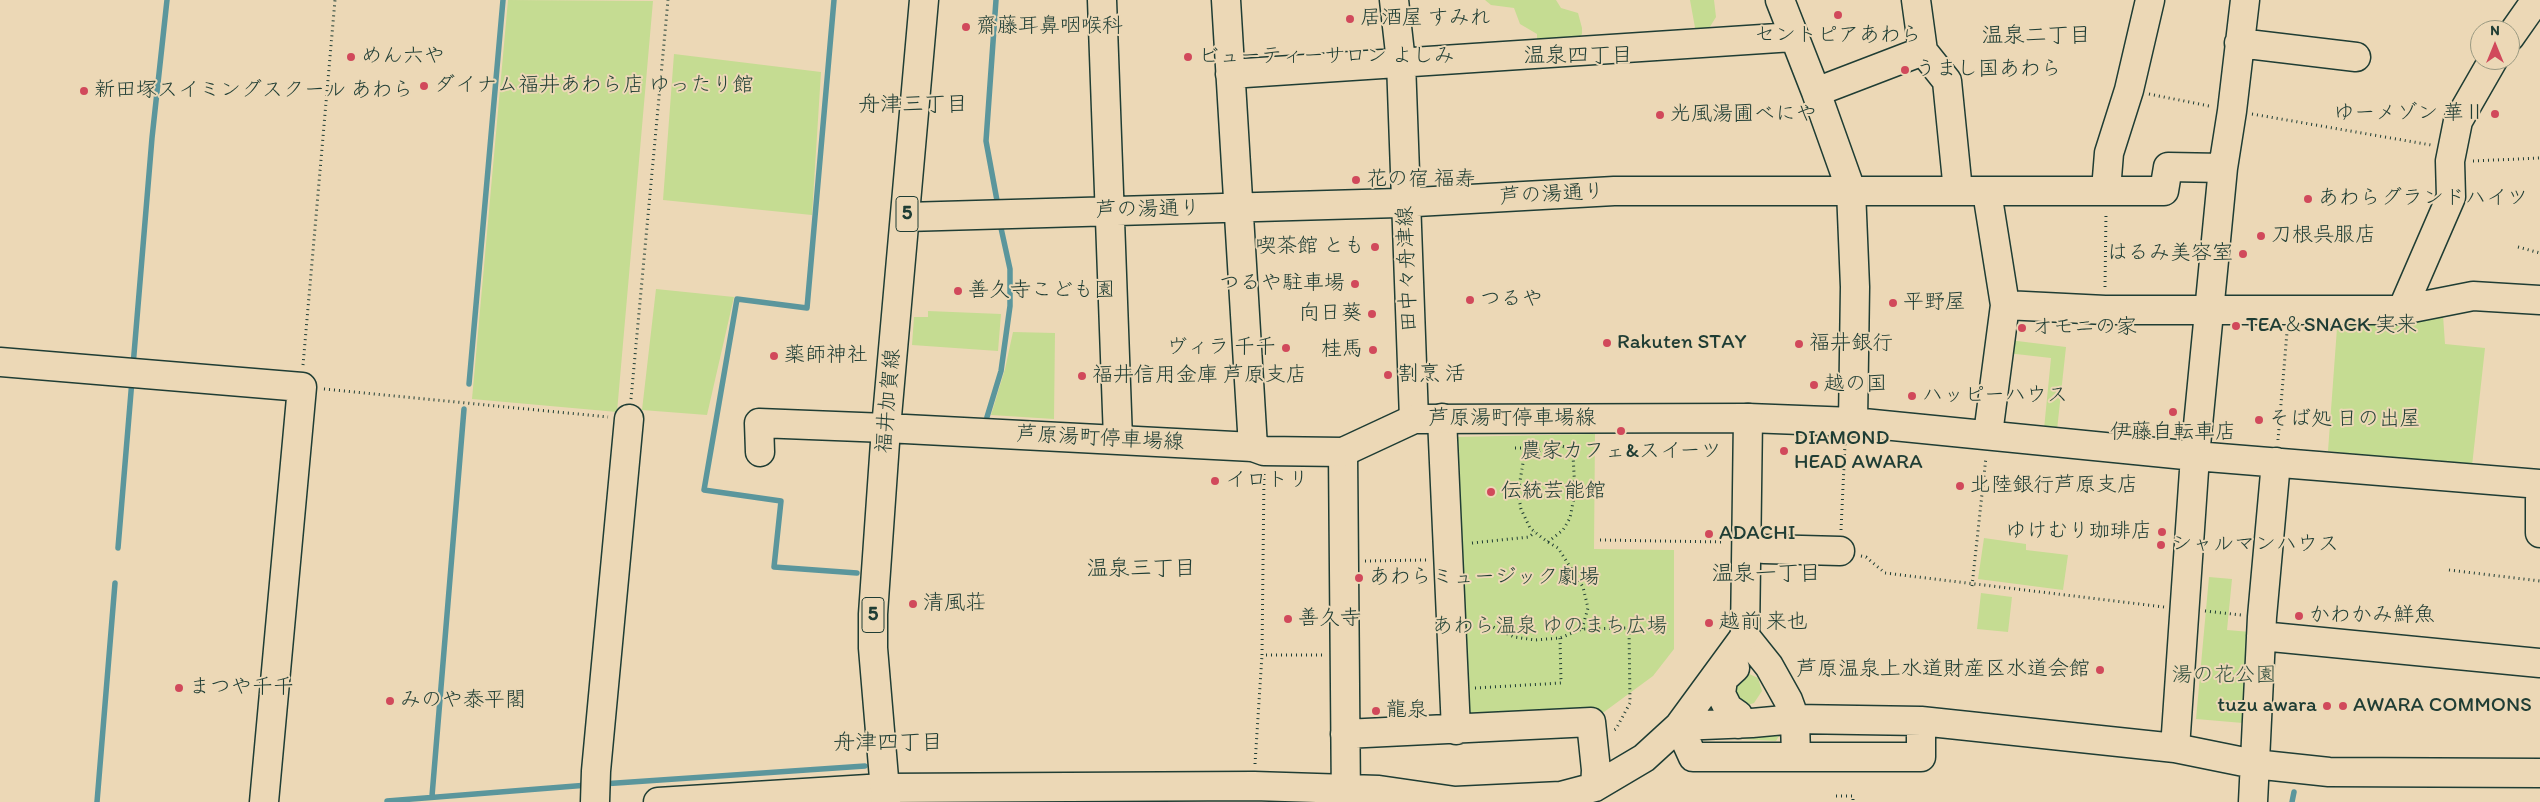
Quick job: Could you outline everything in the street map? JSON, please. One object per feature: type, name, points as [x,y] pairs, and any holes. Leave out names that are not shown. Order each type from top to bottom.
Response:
[{"type":"street","name":"福井加賀線","points":[[885,795],[873,648],[873,614],[886,428],[924,0]]},
{"type":"street","points":[[1102,0],[1118,439]]},
{"type":"street","points":[[1226,0],[1239,208],[1259,449]]},
{"type":"street","name":"田中々舟津線","points":[[1394,0],[1401,62],[1414,419]]},
{"type":"street","points":[[1780,0],[1816,92],[1851,190],[1855,287],[1849,429]]},
{"type":"street","points":[[1916,0],[1923,51],[1947,81],[1958,191]]},
{"type":"street","points":[[2106,190],[2109,153],[2129,90],[2150,0]]},
{"type":"street","points":[[2175,748],[2183,609],[2195,456],[2223,168],[2232,111],[2244,0]]},
{"type":"street","points":[[2520,23],[2536,0]]},
{"type":"street","points":[[1230,74],[1793,37]]},
{"type":"street","points":[[2239,43],[2356,57]]},
{"type":"street","points":[[1816,92],[1923,51]]},
{"type":"street","points":[[2402,310],[2451,196],[2451,155],[2458,121],[2487,70]]},
{"type":"street","name":"芦の湯通り","points":[[906,217],[1405,203],[1614,191],[2164,191],[2168,167],[2223,168]]},
{"type":"street","points":[[1987,192],[2005,305],[1988,434]]},
{"type":"street","points":[[2005,305],[2105,310],[2402,310],[2473,296],[2540,300]]},
{"type":"street","points":[[0,362],[302,387],[265,798]]},
{"type":"street","points":[[1442,418],[1456,730]]},
{"type":"street","points":[[658,802],[1254,786],[1346,795],[1379,790],[1455,801],[1560,796],[1594,787],[1644,758],[1679,726],[1721,676],[1745,636],[1748,418]]},
{"type":"street","name":"芦原湯町停車場線","points":[[760,452],[759,423],[1118,439],[1259,449],[1343,452],[1414,419],[1748,418],[1849,429],[1988,434],[2195,456],[2540,484]]},
{"type":"street","points":[[595,788],[629,419]]},
{"type":"street","points":[[1343,452],[1343,656],[1346,795]]},
{"type":"street","points":[[2253,802],[2261,626],[2276,462]]},
{"type":"street","points":[[2540,500],[2540,533]]},
{"type":"street","points":[[1764,549],[1840,551]]},
{"type":"street","points":[[2261,626],[2540,663]]},
{"type":"street","points":[[1745,636],[1795,719],[1796,756]]},
{"type":"street","points":[[1721,676],[1736,667],[1747,665],[1756,667],[1770,676]]},
{"type":"street","points":[[1721,676],[1723,701],[1728,708],[1747,718]]},
{"type":"street","points":[[1747,718],[1770,698],[1770,676]]},
{"type":"street","points":[[1679,726],[1747,718],[1921,721],[2175,748],[2254,764],[2329,772],[2540,773]]},
{"type":"street","points":[[1679,726],[1693,757],[1921,757],[1921,721]]},
{"type":"street","points":[[1345,734],[1590,722],[1596,770],[1594,787]]},
{"type":"path","points":[[335,0],[302,387],[629,419],[668,0]]},
{"type":"path","points":[[2129,90],[2451,155],[2540,158]]},
{"type":"path","points":[[2105,310],[2106,190]]},
{"type":"path","points":[[2518,247],[2540,253]]},
{"type":"path","points":[[2276,462],[2289,311]]},
{"type":"path","points":[[1849,429],[1840,551],[1866,557],[1885,573],[1972,586],[2183,609],[2261,626]]},
{"type":"path","points":[[1972,586],[1988,434]]},
{"type":"path","points":[[1548,542],[1563,530],[1570,518],[1575,492],[1573,455],[1568,448],[1556,445],[1530,451],[1524,457],[1518,493],[1524,518],[1535,532],[1548,542],[1558,548],[1583,587],[1588,608],[1582,629]]},
{"type":"path","points":[[1515,448],[1528,448],[1544,454],[1524,457]]},
{"type":"path","points":[[1254,786],[1262,655],[1259,449]]},
{"type":"path","points":[[1472,543],[1529,537],[1535,532]]},
{"type":"path","points":[[1600,540],[1732,542]]},
{"type":"path","points":[[1356,561],[1449,560]]},
{"type":"path","points":[[2449,570],[2540,582]]},
{"type":"path","points":[[1489,625],[1514,637],[1535,640],[1560,638],[1582,629],[1629,628],[1630,703],[1616,729],[1591,736]]},
{"type":"path","points":[[1472,679],[1472,688],[1560,683],[1560,638]]},
{"type":"path","points":[[1262,655],[1343,656]]},
{"type":"path","points":[[1836,796],[1854,796],[1853,802]]},
{"type":"green space","points":[[508,0],[653,1],[617,412],[472,399]]},
{"type":"green space","points":[[1485,0],[1556,0],[1561,8],[1578,13],[1582,34],[1579,38],[1537,41],[1537,34],[1520,24],[1514,8],[1491,5]]},
{"type":"green space","points":[[1690,0],[1714,0],[1716,17],[1708,30],[1696,33]]},
{"type":"green space","points":[[674,54],[821,72],[812,215],[663,200]]},
{"type":"green space","points":[[656,289],[734,297],[707,415],[642,410]]},
{"type":"green space","points":[[928,311],[1001,314],[998,351],[912,345],[914,317],[928,317]]},
{"type":"green space","points":[[2443,315],[2445,344],[2485,348],[2472,466],[2328,451],[2337,328],[2400,318]]},
{"type":"green space","points":[[1013,332],[1055,333],[1054,419],[991,415],[1005,369]]},
{"type":"green space","points":[[2009,340],[2066,347],[2057,430],[2044,429],[2051,358],[2007,353]]},
{"type":"green space","name":"あわら温泉 ゆのまち広場","points":[[1595,434],[1594,549],[1674,550],[1674,649],[1653,676],[1604,712],[1466,719],[1455,437]]},
{"type":"green space","points":[[1984,538],[2026,544],[2026,550],[2068,555],[2063,590],[1978,579]]},
{"type":"green space","name":"湯の花公園","points":[[2209,577],[2232,579],[2227,630],[2251,632],[2243,723],[2196,719]]},
{"type":"green space","points":[[1981,593],[2012,597],[2008,632],[1977,629]]},
{"type":"green space","points":[[1745,672],[1758,678],[1762,691],[1754,703],[1745,706],[1740,705],[1730,682]]},
{"type":"green space","points":[[1776,733],[1779,736],[1776,741],[1706,737]]},
{"type":"waterway","points":[[133,366],[152,138],[167,0]]},
{"type":"waterway","points":[[469,384],[503,0]]},
{"type":"waterway","points":[[834,0],[807,308],[737,299],[704,490],[781,501],[774,567],[857,573]]},
{"type":"waterway","points":[[996,0],[986,141],[998,206]]},
{"type":"waterway","points":[[987,417],[1001,371],[1010,306],[1010,269],[1001,228]]},
{"type":"waterway","points":[[118,548],[132,380]]},
{"type":"waterway","points":[[432,796],[464,409]]},
{"type":"waterway","points":[[97,802],[115,583]]},
{"type":"waterway","points":[[602,784],[865,766]]},
{"type":"waterway","points":[[387,801],[588,785]]},
{"type":"waterway","points":[[2292,802],[2294,792]]},
{"type":"place","name":"セントピアあわら","points":[[1838,15]]},
{"type":"place","name":"居酒屋 すみれ","points":[[1350,19]]},
{"type":"place","name":"齋藤耳鼻咽喉科","points":[[966,27]]},
{"type":"place","name":"めん六や","points":[[351,57]]},
{"type":"place","name":"ビューティーサロン よしみ","points":[[1188,57]]},
{"type":"place","name":"うまし国あわら","points":[[1905,70]]},
{"type":"place","name":"ダイナム福井あわら店 ゆったり館","points":[[424,86]]},
{"type":"place","name":"新田塚スイミングスクール あわら","points":[[84,91]]},
{"type":"place","name":"ゆーメゾン 華Ⅱ","points":[[2495,114]]},
{"type":"place","name":"光風湯圃べにや","points":[[1660,115]]},
{"type":"place","name":"花の宿 福寿","points":[[1356,180]]},
{"type":"place","name":"あわらグランドハイツ","points":[[2308,199]]},
{"type":"place","name":"刀根呉服店","points":[[2261,236]]},
{"type":"place","name":"喫茶館 とも","points":[[1375,247]]},
{"type":"place","name":"はるみ美容室","points":[[2243,254]]},
{"type":"place","name":"つるや駐車場","points":[[1355,284]]},
{"type":"place","name":"善久寺こども園","points":[[958,291]]},
{"type":"place","name":"つるや","points":[[1470,300]]},
{"type":"place","name":"平野屋","points":[[1893,303]]},
{"type":"place","name":"向日葵","points":[[1372,314]]},
{"type":"place","name":"TEA＆SNACK 実来","points":[[2236,326]]},
{"type":"place","name":"オモニの家","points":[[2022,328]]},
{"type":"place","name":"Rakuten STAY","points":[[1607,343]]},
{"type":"place","name":"福井銀行","points":[[1799,344]]},
{"type":"place","name":"ヴィラ 千千","points":[[1286,348]]},
{"type":"place","name":"桂馬","points":[[1373,350]]},
{"type":"place","name":"薬師神社","points":[[774,356]]},
{"type":"place","name":"割烹 活","points":[[1388,375]]},
{"type":"place","name":"福井信用金庫 芦原支店","points":[[1082,376]]},
{"type":"place","name":"越の国","points":[[1814,385]]},
{"type":"place","name":"ハッピーハウス","points":[[1912,396]]},
{"type":"place","name":"伊藤自転車店","points":[[2173,412]]},
{"type":"place","name":"そば処 日の出屋","points":[[2259,420]]},
{"type":"place","name":"農家カフェ&スイーツ","points":[[1621,431]]},
{"type":"place","name":"DIAMOND HEAD AWARA","points":[[1784,451]]},
{"type":"place","name":"イロトリ","points":[[1215,481]]},
{"type":"place","name":"北陸銀行芦原支店","points":[[1960,486]]},
{"type":"place","name":"伝統芸能館","points":[[1491,492]]},
{"type":"place","name":"ゆけむり珈琲店","points":[[2162,532]]},
{"type":"place","name":"ADACHI","points":[[1709,534]]},
{"type":"place","name":"シャルマンハウス","points":[[2161,545]]},
{"type":"place","name":"あわらミュージック劇場","points":[[1359,578]]},
{"type":"place","name":"清風荘","points":[[913,604]]},
{"type":"place","name":"かわかみ鮮魚","points":[[2299,616]]},
{"type":"place","name":"善久寺","points":[[1288,619]]},
{"type":"place","name":"越前 来也","points":[[1709,623]]},
{"type":"place","name":"芦原温泉上水道財産区水道会館","points":[[2100,670]]},
{"type":"place","name":"まつや千千","points":[[179,688]]},
{"type":"place","name":"みのや泰平閣","points":[[390,701]]},
{"type":"place","name":"tuzu awara","points":[[2327,706]]},
{"type":"place","name":"AWARA COMMONS","points":[[2343,706]]},
{"type":"place","name":"龍泉","points":[[1376,711]]},
{"type":"district","name":"温泉二丁目","points":[[2036,36]]},
{"type":"district","name":"温泉四丁目","points":[[1578,56]]},
{"type":"district","name":"舟津三丁目","points":[[913,105]]},
{"type":"district","name":"温泉三丁目","points":[[1141,569]]},
{"type":"district","name":"温泉一丁目","points":[[1766,574]]},
{"type":"district","name":"舟津四丁目","points":[[888,743]]}]
